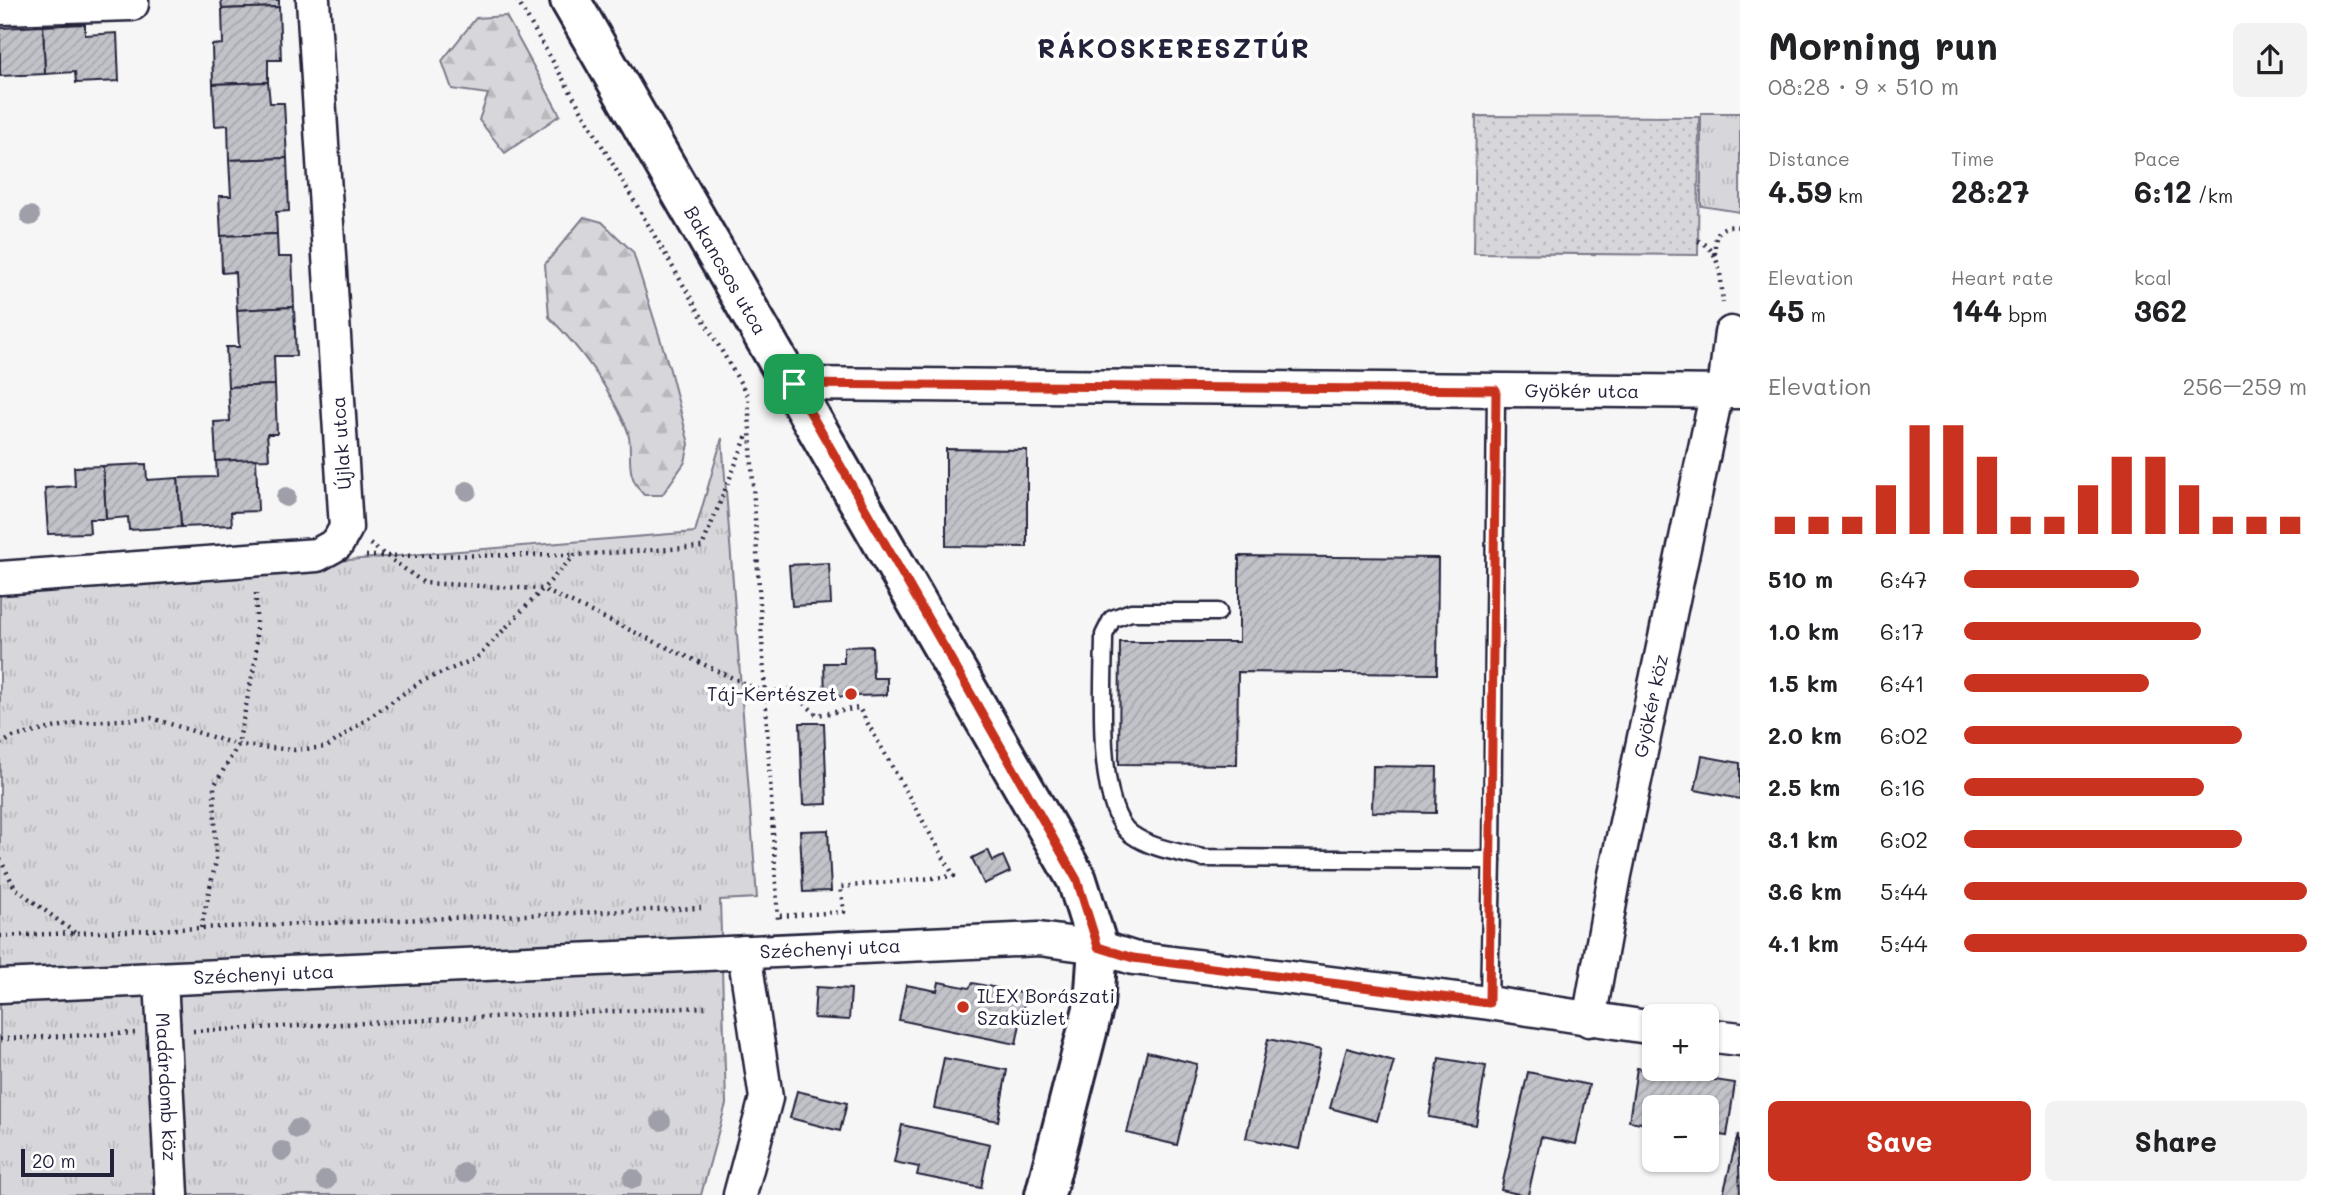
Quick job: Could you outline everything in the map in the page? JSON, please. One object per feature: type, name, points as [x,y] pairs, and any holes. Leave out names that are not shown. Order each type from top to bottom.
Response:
[{"type":"street","points":[[0,8],[132,4],[132,0]]},
{"type":"street","name":"Újlak utca","points":[[313,0],[346,528]]},
{"type":"street","name":"Bakancsos utca","points":[[570,0],[794,384],[1077,880],[1098,947]]},
{"type":"street","name":"Gyökér köz","points":[[1589,1020],[1615,875],[1727,391],[1731,333]]},
{"type":"street","name":"Gyökér utca","points":[[794,384],[1727,391]]},
{"type":"street","points":[[0,578],[317,555],[337,544],[346,528]]},
{"type":"street","name":"Széchenyi utca","points":[[0,986],[1039,939],[1098,947],[1133,958],[1489,1003],[1642,1027]]},
{"type":"street","points":[[1045,1195],[1094,1005],[1098,947]]},
{"type":"street","points":[[740,1195],[766,1098],[744,952]]},
{"type":"street","name":"Madárdomb köz","points":[[161,979],[172,1195]]},
{"type":"street","points":[[1719,1037],[1740,1039]]},
{"type":"lane","points":[[1489,1003],[1496,390]]},
{"type":"lane","points":[[1218,612],[1131,612],[1112,619],[1104,635],[1105,774],[1111,803],[1129,833],[1158,848],[1203,858],[1492,860]]},
{"type":"path","points":[[517,0],[748,396],[780,951]]},
{"type":"path","points":[[1731,333],[1724,319],[1714,238],[1718,230],[1725,226],[1740,227]]},
{"type":"path","points":[[1698,241],[1708,244],[1715,255]]},
{"type":"path","points":[[317,555],[575,555],[702,547],[750,429]]},
{"type":"path","points":[[346,528],[424,583],[542,589],[765,692],[789,689],[817,715],[859,708],[954,876],[840,887],[844,912],[778,916]]},
{"type":"path","points":[[0,744],[13,737],[75,723],[151,718],[238,745],[295,750],[327,747],[420,682],[477,658],[575,555]]},
{"type":"path","points":[[201,928],[216,861],[214,786],[238,745],[256,657],[254,560]]},
{"type":"path","points":[[0,859],[15,888],[76,933]]},
{"type":"path","points":[[0,936],[701,908]]},
{"type":"path","points":[[0,1039],[705,1007]]},
{"type":"green space","points":[[506,16],[560,115],[505,153],[479,120],[488,94],[452,89],[442,61],[476,18]]},
{"type":"green space","points":[[1701,113],[1740,113],[1740,212],[1701,206]]},
{"type":"green space","points":[[1476,116],[1699,117],[1698,255],[1474,253]]},
{"type":"green space","points":[[584,217],[602,222],[633,252],[670,370],[689,444],[685,462],[662,495],[644,495],[637,486],[631,468],[628,433],[618,409],[591,367],[549,317],[545,264]]},
{"type":"green space","points":[[722,438],[757,898],[720,900],[726,1104],[701,1195],[0,1195],[0,588],[695,532]]},
{"type":"building","points":[[221,0],[279,0],[279,7],[222,9]]},
{"type":"building","points":[[279,7],[281,60],[268,60],[268,82],[213,84],[212,45],[223,44],[222,9]]},
{"type":"building","points":[[85,24],[85,35],[117,33],[119,81],[76,83],[75,72],[45,74],[43,26]]},
{"type":"building","points":[[43,26],[45,74],[0,76],[0,28]]},
{"type":"building","points":[[268,82],[270,103],[284,103],[287,158],[229,160],[228,125],[215,126],[213,84]]},
{"type":"building","points":[[287,158],[289,211],[276,212],[277,234],[221,236],[219,196],[231,196],[229,160]]},
{"type":"building","points":[[277,234],[278,257],[292,257],[294,307],[237,310],[235,272],[222,273],[221,236]]},
{"type":"building","points":[[294,307],[296,356],[274,356],[275,385],[228,387],[226,347],[239,347],[237,310]]},
{"type":"building","points":[[275,385],[277,434],[267,434],[269,459],[216,461],[214,422],[230,421],[228,387]]},
{"type":"building","points":[[946,449],[1027,450],[1027,547],[946,546]]},
{"type":"building","points":[[256,459],[258,511],[231,512],[232,525],[181,527],[178,478],[217,477],[216,461]]},
{"type":"building","points":[[146,464],[147,480],[178,478],[181,527],[129,530],[128,517],[106,519],[103,466]]},
{"type":"building","points":[[103,466],[106,519],[89,519],[90,533],[48,534],[45,488],[75,486],[74,467]]},
{"type":"building","points":[[1239,556],[1438,558],[1437,674],[1238,672],[1237,765],[1119,764],[1120,642],[1239,642]]},
{"type":"building","points":[[829,563],[831,604],[792,606],[789,565]]},
{"type":"building","points":[[872,646],[873,678],[887,678],[887,695],[825,697],[824,663],[844,663],[844,647]]},
{"type":"building","points":[[800,723],[824,723],[827,804],[803,805]]},
{"type":"building","points":[[1702,756],[1740,763],[1740,799],[1695,790]]},
{"type":"building","points":[[1373,766],[1437,767],[1436,813],[1372,812]]},
{"type":"building","points":[[828,830],[831,891],[803,892],[800,831]]},
{"type":"building","points":[[988,850],[993,861],[1003,856],[1010,872],[984,884],[972,858]]},
{"type":"building","name":"ILEX Borászati Szaküzlet","points":[[939,982],[969,988],[973,983],[1026,994],[1016,1044],[899,1020],[906,985],[937,991]]},
{"type":"building","points":[[816,987],[851,989],[849,1020],[814,1018]]},
{"type":"building","points":[[1268,1039],[1321,1050],[1299,1149],[1246,1138]]},
{"type":"building","points":[[1347,1048],[1394,1061],[1377,1121],[1330,1108]]},
{"type":"building","points":[[1147,1052],[1197,1064],[1177,1145],[1127,1133]]},
{"type":"building","points":[[944,1058],[1007,1070],[998,1121],[934,1108]]},
{"type":"building","points":[[1439,1058],[1486,1066],[1476,1125],[1429,1117]]},
{"type":"building","points":[[1637,1068],[1642,1069],[1642,1081],[1719,1081],[1735,1083],[1727,1136],[1719,1135],[1719,1095],[1642,1095],[1642,1123],[1629,1121]]},
{"type":"building","points":[[1528,1072],[1589,1085],[1576,1144],[1541,1137],[1528,1195],[1523,1195],[1501,1190]]},
{"type":"building","points":[[797,1091],[847,1103],[840,1131],[790,1118]]},
{"type":"building","points":[[902,1125],[990,1144],[981,1188],[917,1175],[919,1167],[894,1162]]},
{"type":"building","points":[[1738,1134],[1740,1195],[1723,1195]]},
{"type":"place","name":"Táj-Kertészet","points":[[851,694]]},
{"type":"place","name":"ILEX Borászati Szaküzlet","points":[[963,1007]]},
{"type":"district","name":"RÁKOSKERESZTÚR","points":[[1174,49]]},
{"type":"route","points":[[794,384],[1496,390],[1489,1003],[1133,958],[1098,947],[1077,880],[794,384]]}]
